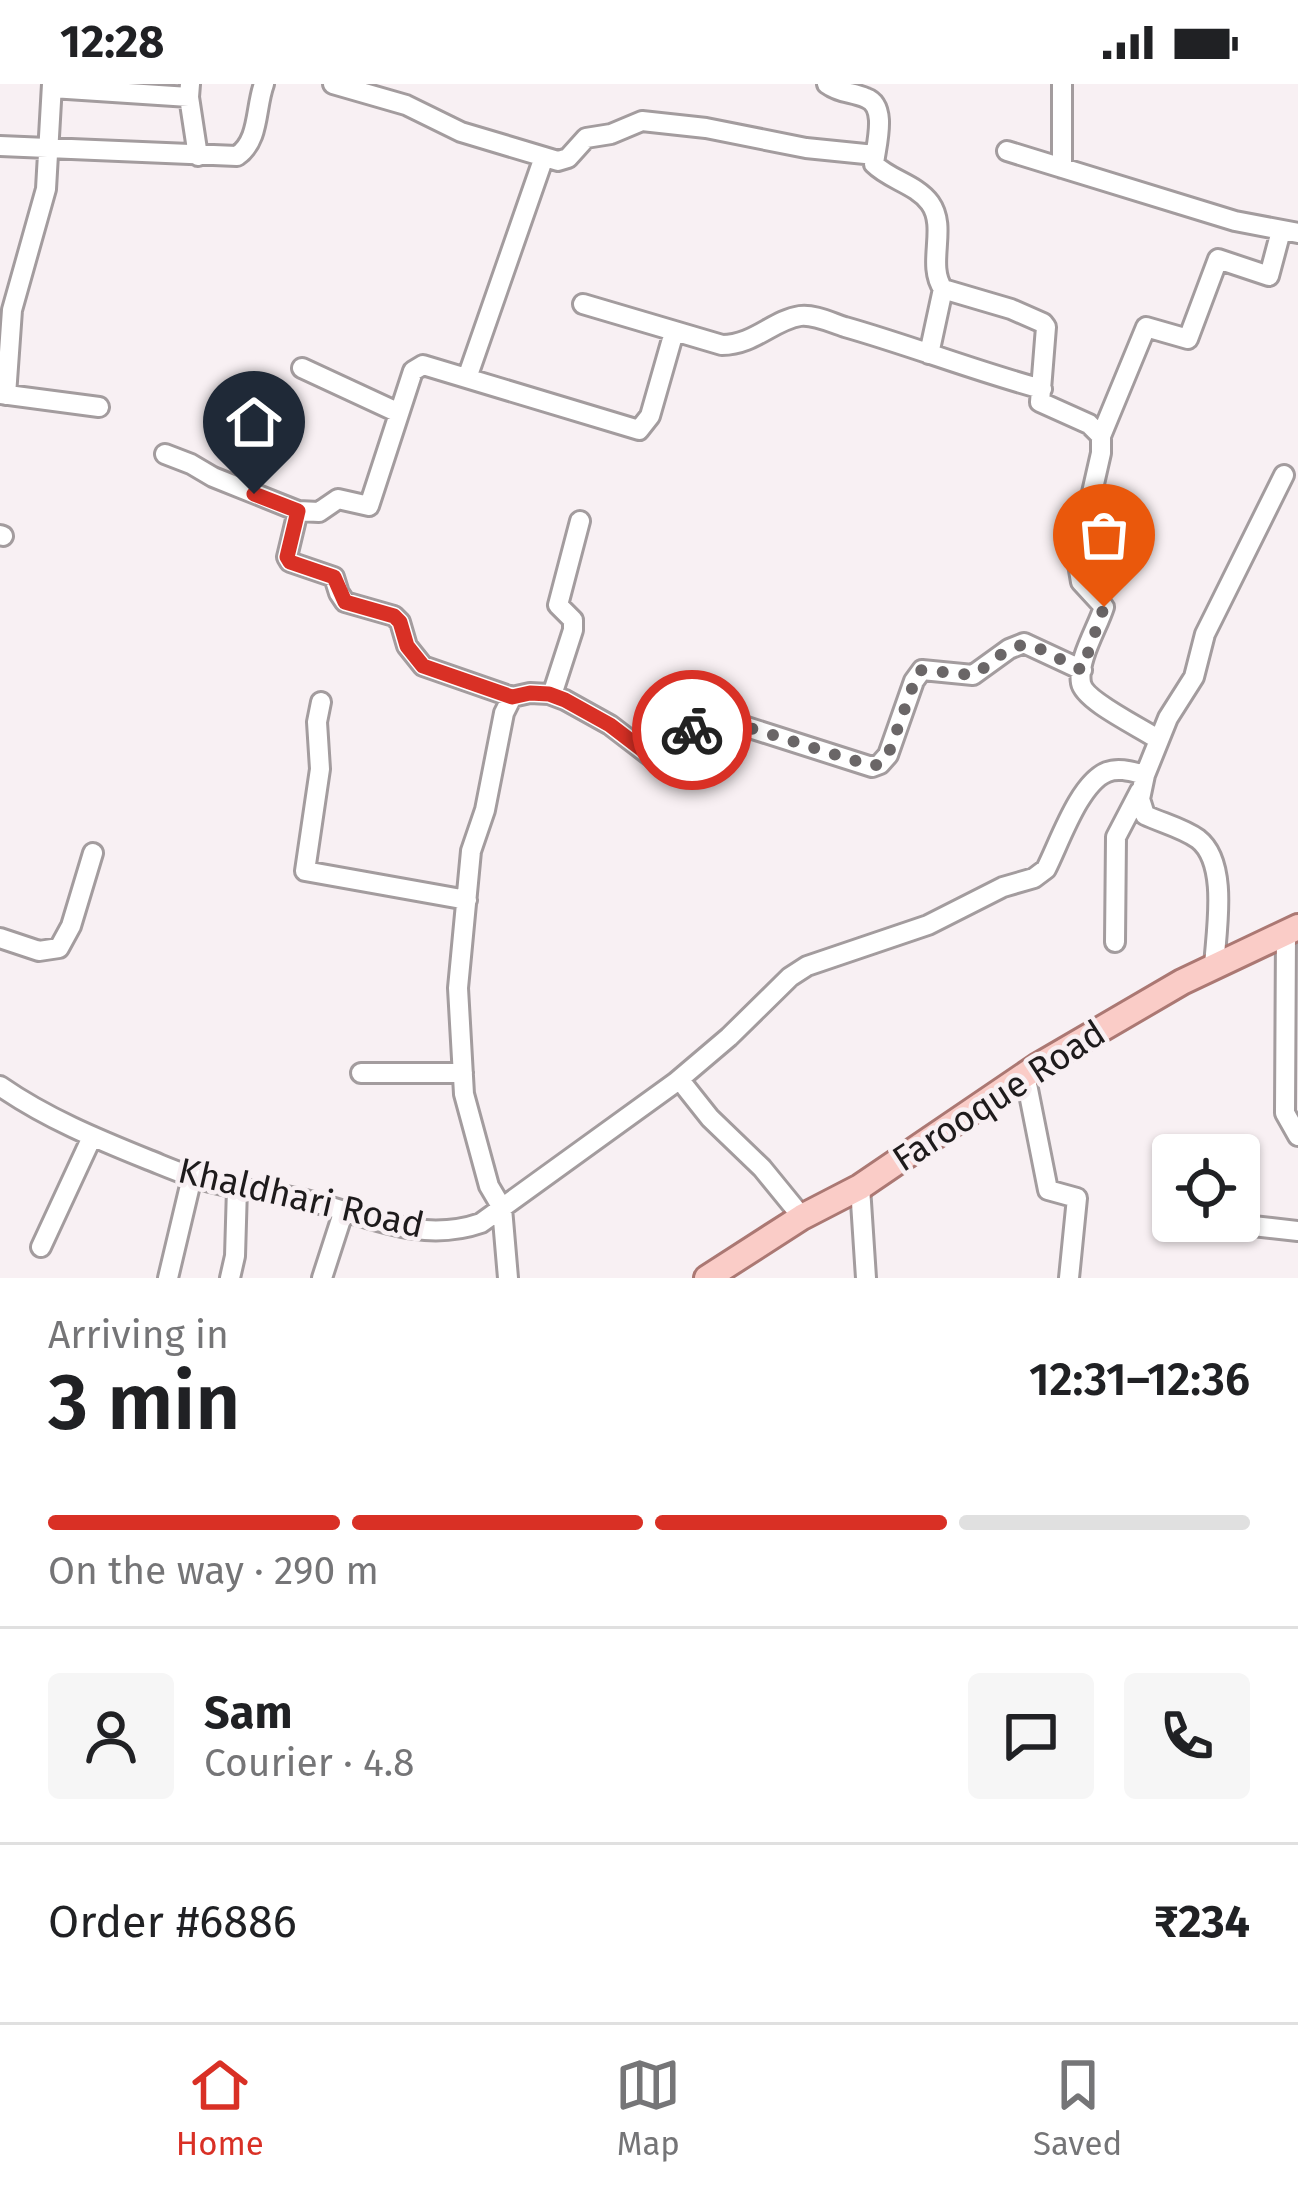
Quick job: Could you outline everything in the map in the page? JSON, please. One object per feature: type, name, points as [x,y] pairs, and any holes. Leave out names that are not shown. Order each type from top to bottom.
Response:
[{"type":"main road","name":"Farooque Road","points":[[717,1275],[802,1217],[860,1187],[1025,1074],[1182,982],[1292,930]]},
{"type":"street","points":[[0,146],[237,156],[252,141],[265,84]]},
{"type":"street","points":[[333,84],[400,104],[461,132],[563,161],[586,138],[642,121],[875,155]]},
{"type":"street","points":[[400,104],[406,84]]},
{"type":"street","points":[[827,84],[832,90],[875,103],[877,170],[906,183],[934,207],[938,285],[1043,323],[1040,402],[1088,424],[1101,436]]},
{"type":"street","points":[[1062,84],[1063,168]]},
{"type":"street","points":[[99,407],[3,395],[12,310],[42,208],[52,86],[189,91],[198,155]]},
{"type":"street","points":[[1007,151],[1235,221],[1290,232],[1269,276],[1218,259],[1188,339],[1146,327],[1101,436],[1091,497],[1094,507],[1078,564],[1081,582],[1104,607],[1081,682],[1087,696],[1159,740]]},
{"type":"street","points":[[467,379],[544,157]]},
{"type":"street","points":[[929,354],[943,289]]},
{"type":"street","points":[[583,304],[722,345],[737,345],[808,316],[1042,389]]},
{"type":"street","points":[[165,454],[298,511],[319,512],[338,499],[369,506],[413,371],[423,365],[638,430],[650,416],[674,332]]},
{"type":"street","points":[[302,368],[399,413]]},
{"type":"street","points":[[1114,942],[1116,837],[1168,718],[1194,677],[1205,634],[1284,475]]},
{"type":"street","points":[[298,511],[287,557],[290,562],[334,577],[345,602],[394,616],[407,646],[423,666],[512,697],[552,695],[610,725],[657,761],[670,760],[688,733],[709,719],[743,725],[872,766],[888,755],[922,670],[973,675],[1024,643],[1082,670]]},
{"type":"street","points":[[552,695],[573,630],[573,620],[558,605],[580,521]]},
{"type":"street","points":[[508,1278],[502,1208],[489,1186],[464,1094],[458,988],[470,851],[485,810],[499,734],[512,697]]},
{"type":"street","points":[[321,702],[316,722],[320,769],[305,871],[467,900]]},
{"type":"street","name":"Khaldhari Road","points":[[0,1086],[92,1137],[192,1177],[299,1198],[405,1230],[446,1231],[482,1223],[676,1082],[790,977],[822,959],[928,926],[1003,886],[1041,874],[1095,780],[1112,770],[1143,783]]},
{"type":"street","points":[[1143,783],[1145,815],[1198,839],[1217,866],[1214,967]]},
{"type":"street","points":[[0,938],[39,951],[59,948],[71,926],[93,854]]},
{"type":"street","points":[[1292,930],[1285,1113],[1298,1136]]},
{"type":"street","points":[[361,1072],[463,1072]]},
{"type":"street","points":[[1025,1074],[1048,1190],[1078,1198],[1069,1278]]},
{"type":"street","points":[[676,1082],[762,1168],[802,1217]]},
{"type":"street","points":[[40,1246],[92,1137]]},
{"type":"street","points":[[168,1278],[192,1177]]},
{"type":"street","points":[[860,1187],[866,1278]]},
{"type":"street","points":[[230,1278],[237,1188]]},
{"type":"street","points":[[322,1278],[344,1210]]},
{"type":"street","points":[[1260,1227],[1298,1232]]},
{"type":"way so far","points":[[692,730],[704,720],[731,722],[857,763],[880,764],[888,755],[918,672],[973,675],[1024,643],[1082,670],[1104,607]]},
{"type":"route","points":[[254,494],[298,511],[287,557],[290,562],[334,577],[345,602],[394,616],[407,646],[423,666],[512,697],[549,694],[565,700],[624,734],[657,761],[670,760],[692,730]]}]
